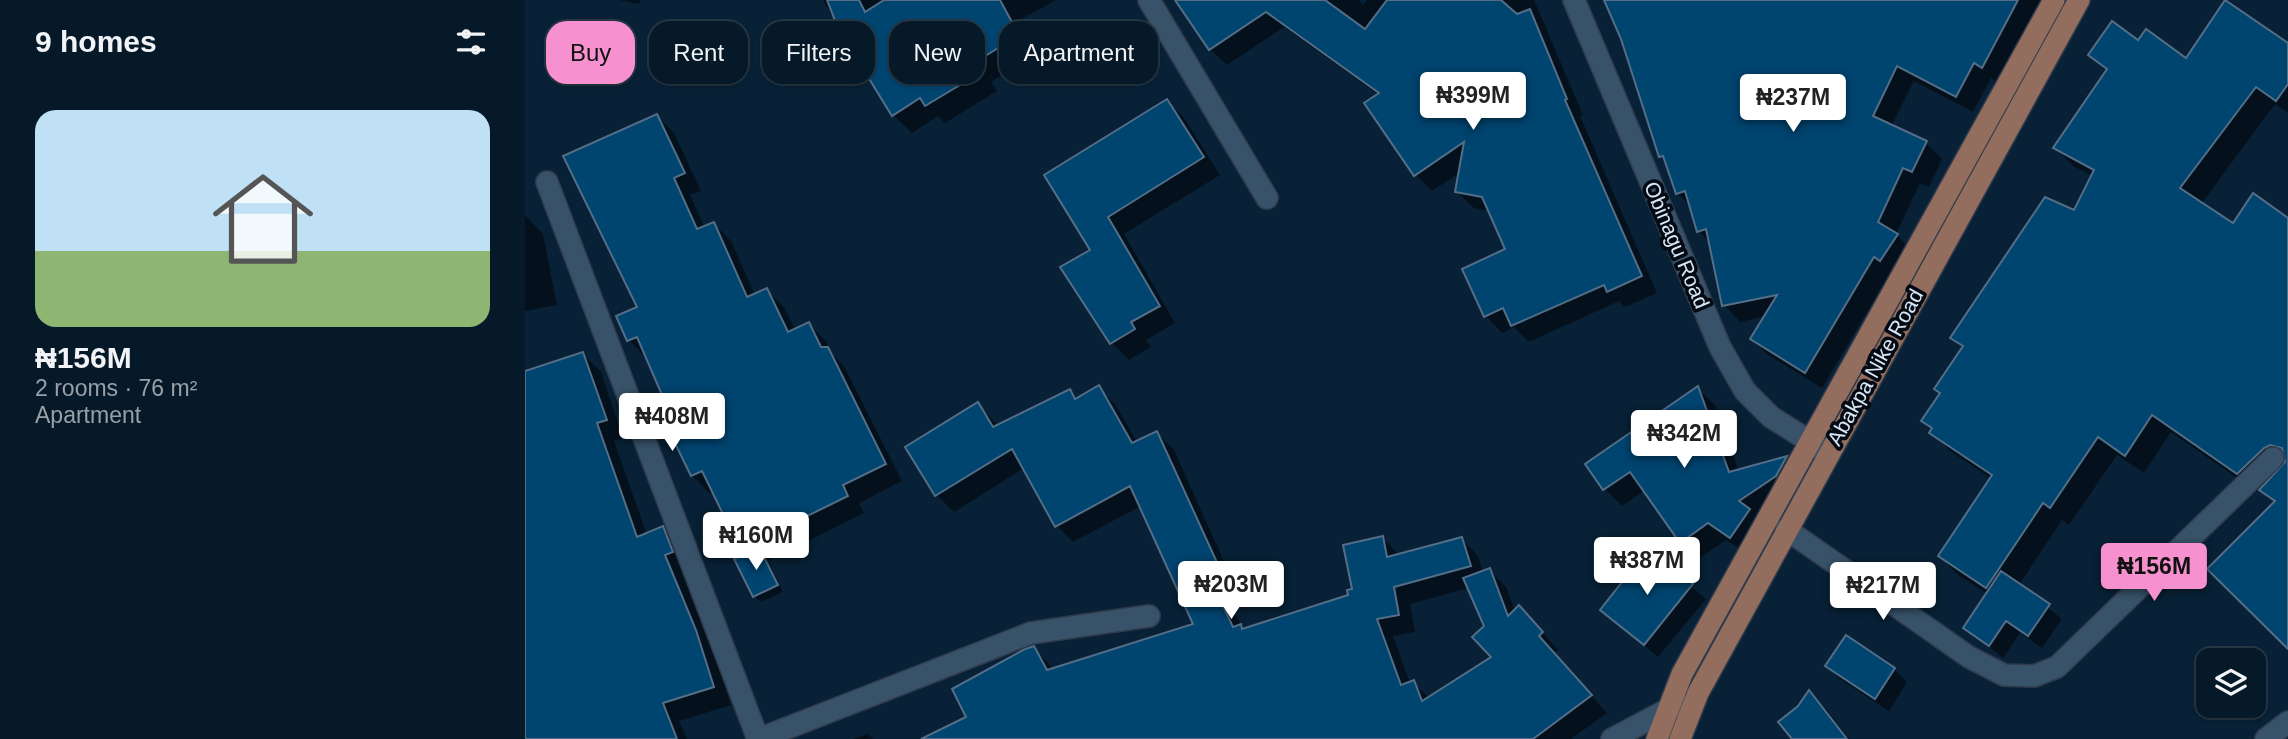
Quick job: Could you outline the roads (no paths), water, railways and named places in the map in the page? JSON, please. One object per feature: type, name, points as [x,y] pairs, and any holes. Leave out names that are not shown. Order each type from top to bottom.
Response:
[{"type":"main road","name":"Abakpa Nike Road","points":[[1657,739],[1682,674],[2054,0]]},
{"type":"main road","name":"Abakpa Nike Road","points":[[1680,739],[1698,693],[1786,529],[2079,0]]},
{"type":"street","points":[[1149,0],[1267,198]]},
{"type":"street","name":"Obinagu Road","points":[[1574,0],[1720,347],[1745,391],[1771,417],[1828,453]]},
{"type":"street","points":[[547,182],[759,739],[1031,633],[1149,616]]},
{"type":"street","points":[[1786,529],[1969,657],[2004,675],[2034,676],[2057,667],[2273,458]]},
{"type":"street","points":[[1612,739],[1698,693]]},
{"type":"street","points":[[2266,739],[2288,722]]}]
